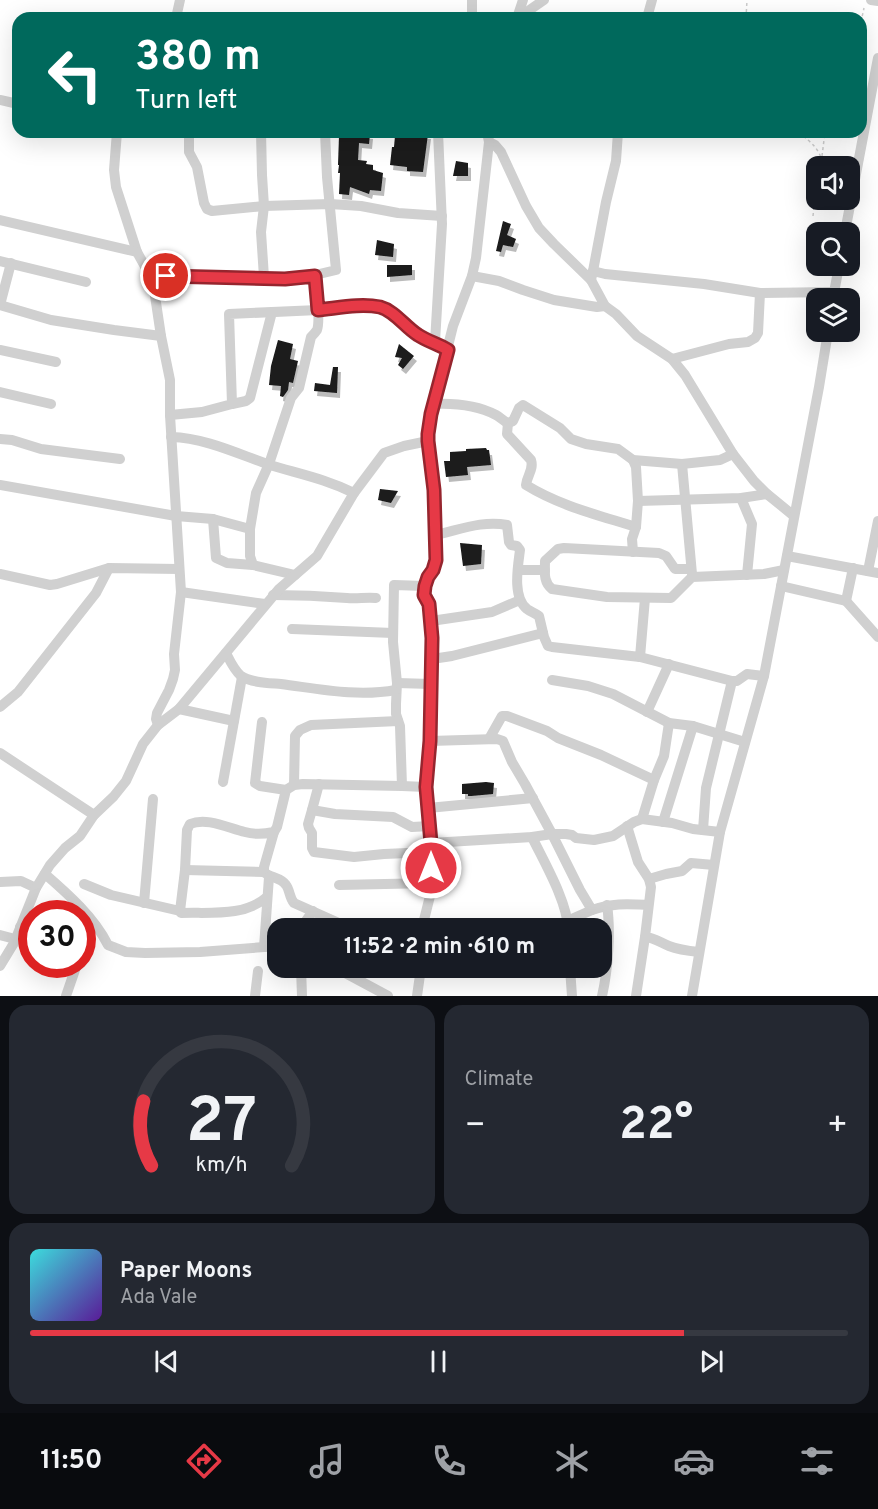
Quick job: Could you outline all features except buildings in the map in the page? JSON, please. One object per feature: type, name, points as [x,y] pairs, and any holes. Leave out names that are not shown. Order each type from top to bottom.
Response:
[{"type":"street","points":[[526,12],[544,0]]},
{"type":"street","points":[[871,0],[878,1]]},
{"type":"street","points":[[867,116],[878,58]]},
{"type":"street","points":[[117,138],[114,170],[116,187],[137,252],[154,288],[170,380],[171,437],[181,592],[174,654],[175,670],[157,713],[158,725]]},
{"type":"street","points":[[189,138],[189,152],[197,167],[204,203],[212,211],[330,204],[442,216]]},
{"type":"street","points":[[261,138],[264,207],[261,232],[264,278]]},
{"type":"street","points":[[149,276],[285,279],[315,276],[336,270],[325,138]]},
{"type":"street","points":[[435,342],[442,216],[438,138]]},
{"type":"street","points":[[424,918],[431,883],[430,826],[426,787],[430,741],[432,659],[429,604],[424,595],[428,577],[436,560],[434,490],[428,441],[433,404],[453,327],[472,276],[476,258],[488,138]]},
{"type":"street","points":[[489,138],[501,152],[539,228],[554,244],[592,275],[605,306],[637,336],[672,359],[685,375],[733,454],[754,481],[794,516]]},
{"type":"street","points":[[592,275],[616,161],[618,138]]},
{"type":"street","points":[[847,222],[863,138]]},
{"type":"street","points":[[0,220],[137,252]]},
{"type":"street","points":[[86,282],[5,262],[0,305],[51,320],[161,336]]},
{"type":"street","points":[[592,275],[605,274],[704,284],[760,293],[806,294]]},
{"type":"street","points":[[253,565],[250,556],[250,529],[256,492],[269,464],[291,398],[299,388],[311,337],[316,332],[318,310],[315,276]]},
{"type":"street","points":[[472,276],[499,281],[554,300],[597,307],[605,306]]},
{"type":"street","points":[[672,359],[729,344],[748,342],[755,338],[758,333],[760,293]]},
{"type":"street","points":[[232,404],[229,314],[318,310],[363,305],[384,308],[416,334],[448,350]]},
{"type":"street","points":[[170,415],[202,412],[250,398],[272,312]]},
{"type":"street","points":[[692,996],[720,832],[764,676],[826,342]]},
{"type":"street","points":[[0,350],[56,362]]},
{"type":"street","points":[[0,392],[51,404]]},
{"type":"street","points":[[433,404],[467,405],[497,415],[508,423]]},
{"type":"street","points":[[508,423],[513,421],[519,408],[523,405],[560,428],[571,439],[618,449],[633,460],[636,467],[638,501],[636,527],[632,539],[633,552]]},
{"type":"street","points":[[508,423],[507,434],[531,460],[532,469],[526,485],[567,506],[636,527]]},
{"type":"street","points":[[171,437],[204,442],[325,480],[354,493]]},
{"type":"street","points":[[0,439],[41,448],[120,459]]},
{"type":"street","points":[[31,900],[45,874],[65,848],[80,836],[94,815],[126,781],[143,744],[158,725],[179,709],[273,595],[317,556],[354,493],[384,453],[428,441]]},
{"type":"street","points":[[633,460],[682,464],[720,460],[733,454]]},
{"type":"street","points":[[682,464],[692,573],[671,598],[607,597],[552,590],[549,587],[544,577],[545,561],[558,549],[663,554],[675,569],[692,573],[764,574],[784,570]]},
{"type":"street","points":[[0,485],[176,516],[213,519],[250,529]]},
{"type":"street","points":[[638,501],[741,498],[767,494]]},
{"type":"street","points":[[741,498],[752,524],[747,574]]},
{"type":"street","points":[[213,519],[216,558],[226,563],[253,565],[295,575]]},
{"type":"street","points":[[787,556],[873,572],[878,521]]},
{"type":"street","points":[[435,535],[476,525],[506,524],[508,542],[520,550],[517,583],[520,600],[525,608],[539,616],[548,646],[640,657],[732,681],[737,681],[747,674],[764,676]]},
{"type":"street","points":[[0,574],[50,585],[109,568],[179,569]]},
{"type":"street","points":[[0,706],[18,692],[96,593],[109,568]]},
{"type":"street","points":[[846,601],[853,568]]},
{"type":"street","points":[[518,570],[545,570]]},
{"type":"street","points":[[402,786],[396,714],[394,585],[425,586]]},
{"type":"street","points":[[781,586],[846,601],[878,637]]},
{"type":"street","points":[[181,592],[265,604]]},
{"type":"street","points":[[273,595],[376,598]]},
{"type":"street","points":[[640,657],[645,598]]},
{"type":"street","points":[[431,621],[492,612],[520,600]]},
{"type":"street","points":[[292,629],[393,633]]},
{"type":"street","points":[[432,659],[543,633]]},
{"type":"street","points":[[226,653],[242,677],[262,682],[334,692],[377,693],[396,687],[431,684]]},
{"type":"street","points":[[647,712],[669,664]]},
{"type":"street","points":[[223,782],[242,677]]},
{"type":"street","points":[[552,680],[588,686],[613,694],[669,723],[693,726],[745,742]]},
{"type":"street","points":[[703,830],[706,788],[732,681]]},
{"type":"street","points":[[179,709],[234,721]]},
{"type":"street","points":[[489,739],[502,716],[507,716],[547,731],[654,780]]},
{"type":"street","points":[[264,947],[266,875],[274,832],[290,788],[296,736],[300,730],[311,725],[398,721]]},
{"type":"street","points":[[262,723],[255,783],[260,786],[290,788],[303,784],[319,784],[426,787]]},
{"type":"street","points":[[642,819],[664,756],[669,723]]},
{"type":"street","points":[[663,822],[693,726]]},
{"type":"street","points":[[430,741],[497,738],[503,741],[512,762],[592,910]]},
{"type":"street","points":[[0,753],[94,815]]},
{"type":"street","points":[[319,784],[308,824],[312,833],[312,848],[314,852],[354,857],[552,834],[566,834],[576,838],[594,840],[613,836],[642,819],[720,832]]},
{"type":"street","points":[[428,808],[533,798]]},
{"type":"street","points":[[144,903],[153,799]]},
{"type":"street","points":[[312,810],[335,814],[393,817],[412,827],[430,826]]},
{"type":"street","points":[[180,911],[187,830],[190,824],[197,821],[219,824],[248,833],[274,832]]},
{"type":"street","points":[[627,826],[638,862],[649,879],[651,887],[636,996]]},
{"type":"street","points":[[532,837],[558,894],[566,918]]},
{"type":"street","points":[[649,879],[682,871],[691,862],[714,865]]},
{"type":"street","points":[[185,870],[266,875],[280,879],[287,885],[290,898],[294,903],[328,918]]},
{"type":"street","points":[[45,874],[101,931],[108,945],[126,951],[200,952],[267,947]]},
{"type":"street","points":[[0,882],[21,880],[36,888]]},
{"type":"street","points":[[339,885],[431,883]]},
{"type":"street","points":[[84,884],[111,895],[181,913],[237,911],[259,903],[267,897]]},
{"type":"street","points":[[579,918],[592,910],[607,905],[648,905]]},
{"type":"street","points":[[602,996],[606,978],[609,923],[607,905]]},
{"type":"street","points":[[308,918],[313,911]]},
{"type":"street","points":[[0,966],[18,932]]},
{"type":"street","points":[[0,935],[15,939]]},
{"type":"street","points":[[645,937],[681,950],[699,952]]},
{"type":"street","points":[[255,996],[258,971]]},
{"type":"street","points":[[66,996],[72,978]]},
{"type":"street","points":[[301,978],[302,996]]},
{"type":"street","points":[[355,978],[388,996]]},
{"type":"street","points":[[417,996],[420,978]]},
{"type":"street","points":[[571,978],[572,996]]},
{"type":"path","points":[[806,138],[815,146],[821,156]]},
{"type":"path","points":[[822,156],[824,138]]},
{"type":"path","points":[[813,216],[814,210]]},
{"type":"route","points":[[166,276],[285,279],[315,276],[318,310],[363,305],[384,308],[416,334],[448,350],[428,434],[434,490],[436,560],[428,577],[424,595],[429,604],[432,638],[430,741],[426,787],[431,868]]}]
